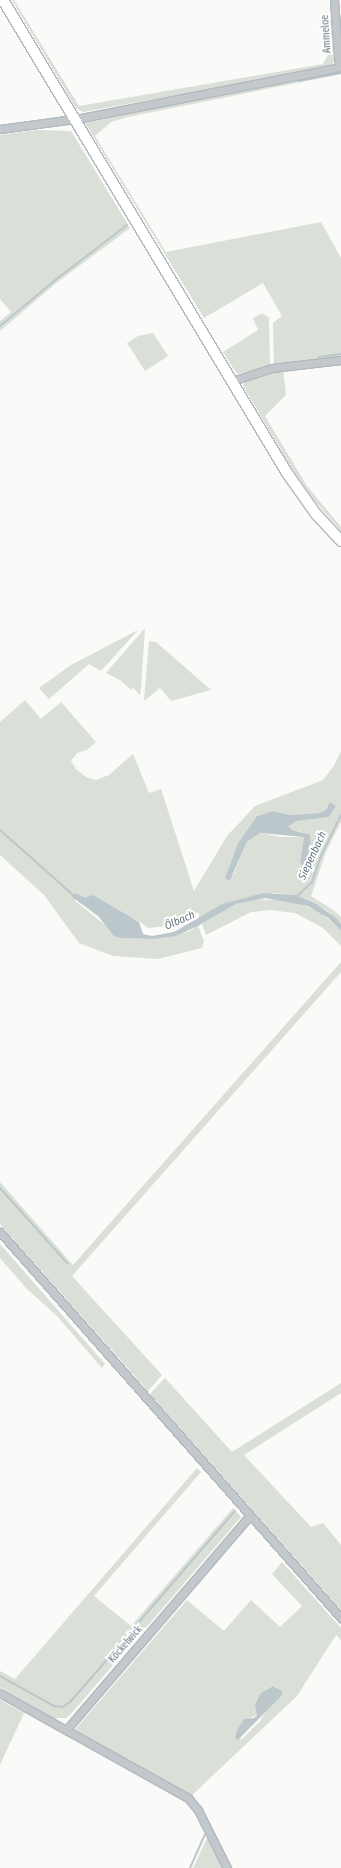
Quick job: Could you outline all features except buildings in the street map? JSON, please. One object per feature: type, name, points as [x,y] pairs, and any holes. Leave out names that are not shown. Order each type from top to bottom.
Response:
[{"type":"main road","points":[[3,0],[301,494],[341,541]]},
{"type":"street","name":"Ammeloe","points":[[334,0],[340,67]]},
{"type":"street","points":[[0,129],[74,119],[340,67]]},
{"type":"street","points":[[232,381],[272,368],[341,360]]},
{"type":"street","points":[[0,1232],[341,1618]]},
{"type":"street","name":"Köckelwick","points":[[66,1730],[250,1515]]},
{"type":"street","points":[[0,1693],[188,1798],[198,1810],[226,1868]]},
{"type":"shaded area","points":[[12,0],[14,0],[79,106],[323,64],[330,51],[329,20],[333,20],[337,56],[332,65],[327,68],[83,112],[76,108]]},
{"type":"shaded area","points":[[341,69],[341,74],[128,117],[111,122],[95,136],[166,252],[321,222],[341,258],[341,358],[274,365],[273,323],[282,316],[263,283],[204,318],[85,123]]},
{"type":"shaded area","points":[[37,130],[71,131],[130,228],[55,284],[0,331],[0,321],[11,312],[0,299],[0,135]]},
{"type":"shaded area","points":[[262,313],[269,318],[270,366],[237,374],[223,352],[258,330],[253,318]]},
{"type":"shaded area","points":[[153,333],[168,356],[145,371],[127,343],[138,336]]},
{"type":"shaded area","points":[[283,368],[286,395],[265,416],[307,486],[341,527],[341,531],[315,501],[293,470],[243,386],[245,380]]},
{"type":"shaded area","points":[[145,628],[140,695],[133,688],[131,690],[120,680],[106,673]]},
{"type":"shaded area","points":[[138,630],[101,671],[89,664],[49,699],[39,688],[71,665]]},
{"type":"shaded area","points":[[149,641],[156,642],[211,690],[171,701],[160,688],[144,701]]},
{"type":"shaded area","points":[[25,700],[41,719],[61,702],[96,742],[87,750],[77,753],[71,761],[76,769],[86,777],[96,780],[109,775],[133,754],[149,793],[161,789],[194,891],[227,836],[255,806],[323,780],[334,766],[341,751],[341,822],[326,852],[311,896],[336,912],[341,917],[341,924],[326,910],[296,895],[274,893],[223,904],[200,918],[198,912],[176,925],[148,928],[139,921],[82,897],[74,900],[121,938],[152,939],[188,932],[198,926],[204,941],[202,948],[158,959],[113,956],[79,943],[44,895],[0,855],[0,722]],"holes":[[[327,804],[329,817],[297,821],[287,826],[292,830],[302,832],[311,847],[308,863],[303,866],[300,862],[304,837],[281,837],[260,833],[247,842],[229,881],[225,878],[238,843],[257,816],[273,811],[291,815],[319,813],[326,810]]]},
{"type":"shaded area","points":[[330,802],[336,806],[329,817],[297,821],[288,826],[292,830],[310,835],[311,847],[307,865],[302,865],[300,862],[304,837],[260,833],[247,842],[229,881],[225,878],[238,843],[257,816],[273,811],[291,815],[319,813],[326,810]]},
{"type":"shaded area","points":[[76,893],[85,898],[93,895],[139,922],[143,934],[152,936],[174,932],[222,904],[263,893],[296,895],[316,904],[336,918],[341,924],[341,931],[328,918],[308,906],[265,898],[236,904],[198,926],[176,936],[152,939],[121,938],[114,936],[98,916],[72,897]]},
{"type":"shaded area","points":[[256,899],[292,901],[319,911],[341,931],[341,946],[323,928],[295,913],[270,910],[251,912],[206,935],[202,924],[236,904]]},
{"type":"shaded area","points":[[341,962],[341,972],[72,1276],[162,1375],[148,1391],[0,1224],[0,1182],[73,1265]]},
{"type":"shaded area","points":[[0,1244],[105,1364],[102,1368],[57,1316],[27,1289],[0,1258]]},
{"type":"shaded area","points":[[165,1378],[232,1452],[341,1383],[341,1393],[244,1455],[311,1527],[323,1523],[341,1545],[341,1610],[150,1394]]},
{"type":"shaded area","points":[[197,1468],[201,1472],[94,1596],[131,1626],[233,1508],[241,1517],[138,1637],[128,1630],[125,1633],[134,1641],[70,1715],[66,1718],[54,1718],[0,1687],[0,1671],[15,1679]]},
{"type":"shaded area","points":[[282,1562],[341,1628],[341,1640],[336,1635],[297,1696],[190,1797],[73,1732],[187,1600],[224,1631],[251,1600],[280,1627],[302,1606],[272,1574]],"holes":[[[273,1686],[277,1687],[261,1720],[241,1740],[238,1728],[243,1721],[257,1715],[256,1706],[261,1693]]]},
{"type":"shaded area","points":[[273,1686],[282,1691],[282,1695],[238,1740],[235,1737],[238,1728],[244,1719],[254,1718],[257,1715],[255,1705],[261,1693]]},
{"type":"shaded area","points":[[0,1700],[24,1713],[0,1765]]},
{"type":"shaded area","points":[[208,1836],[224,1868],[193,1868]]},
{"type":"waterway","points":[[299,81],[341,73]]},
{"type":"waterway","points":[[0,326],[54,281],[127,225]]},
{"type":"waterway","points":[[319,357],[341,354]]},
{"type":"waterway","name":"Siepenbach","points":[[296,897],[312,882],[321,856],[341,815]]},
{"type":"waterway","name":"Ölbach","points":[[0,830],[74,896]]},
{"type":"waterway","points":[[0,1188],[67,1263]]},
{"type":"waterway","points":[[133,1629],[235,1511]]},
{"type":"waterway","points":[[0,1676],[54,1706],[63,1707],[71,1701],[126,1638]]},
{"type":"waterway","points":[[190,1868],[205,1835]]}]
